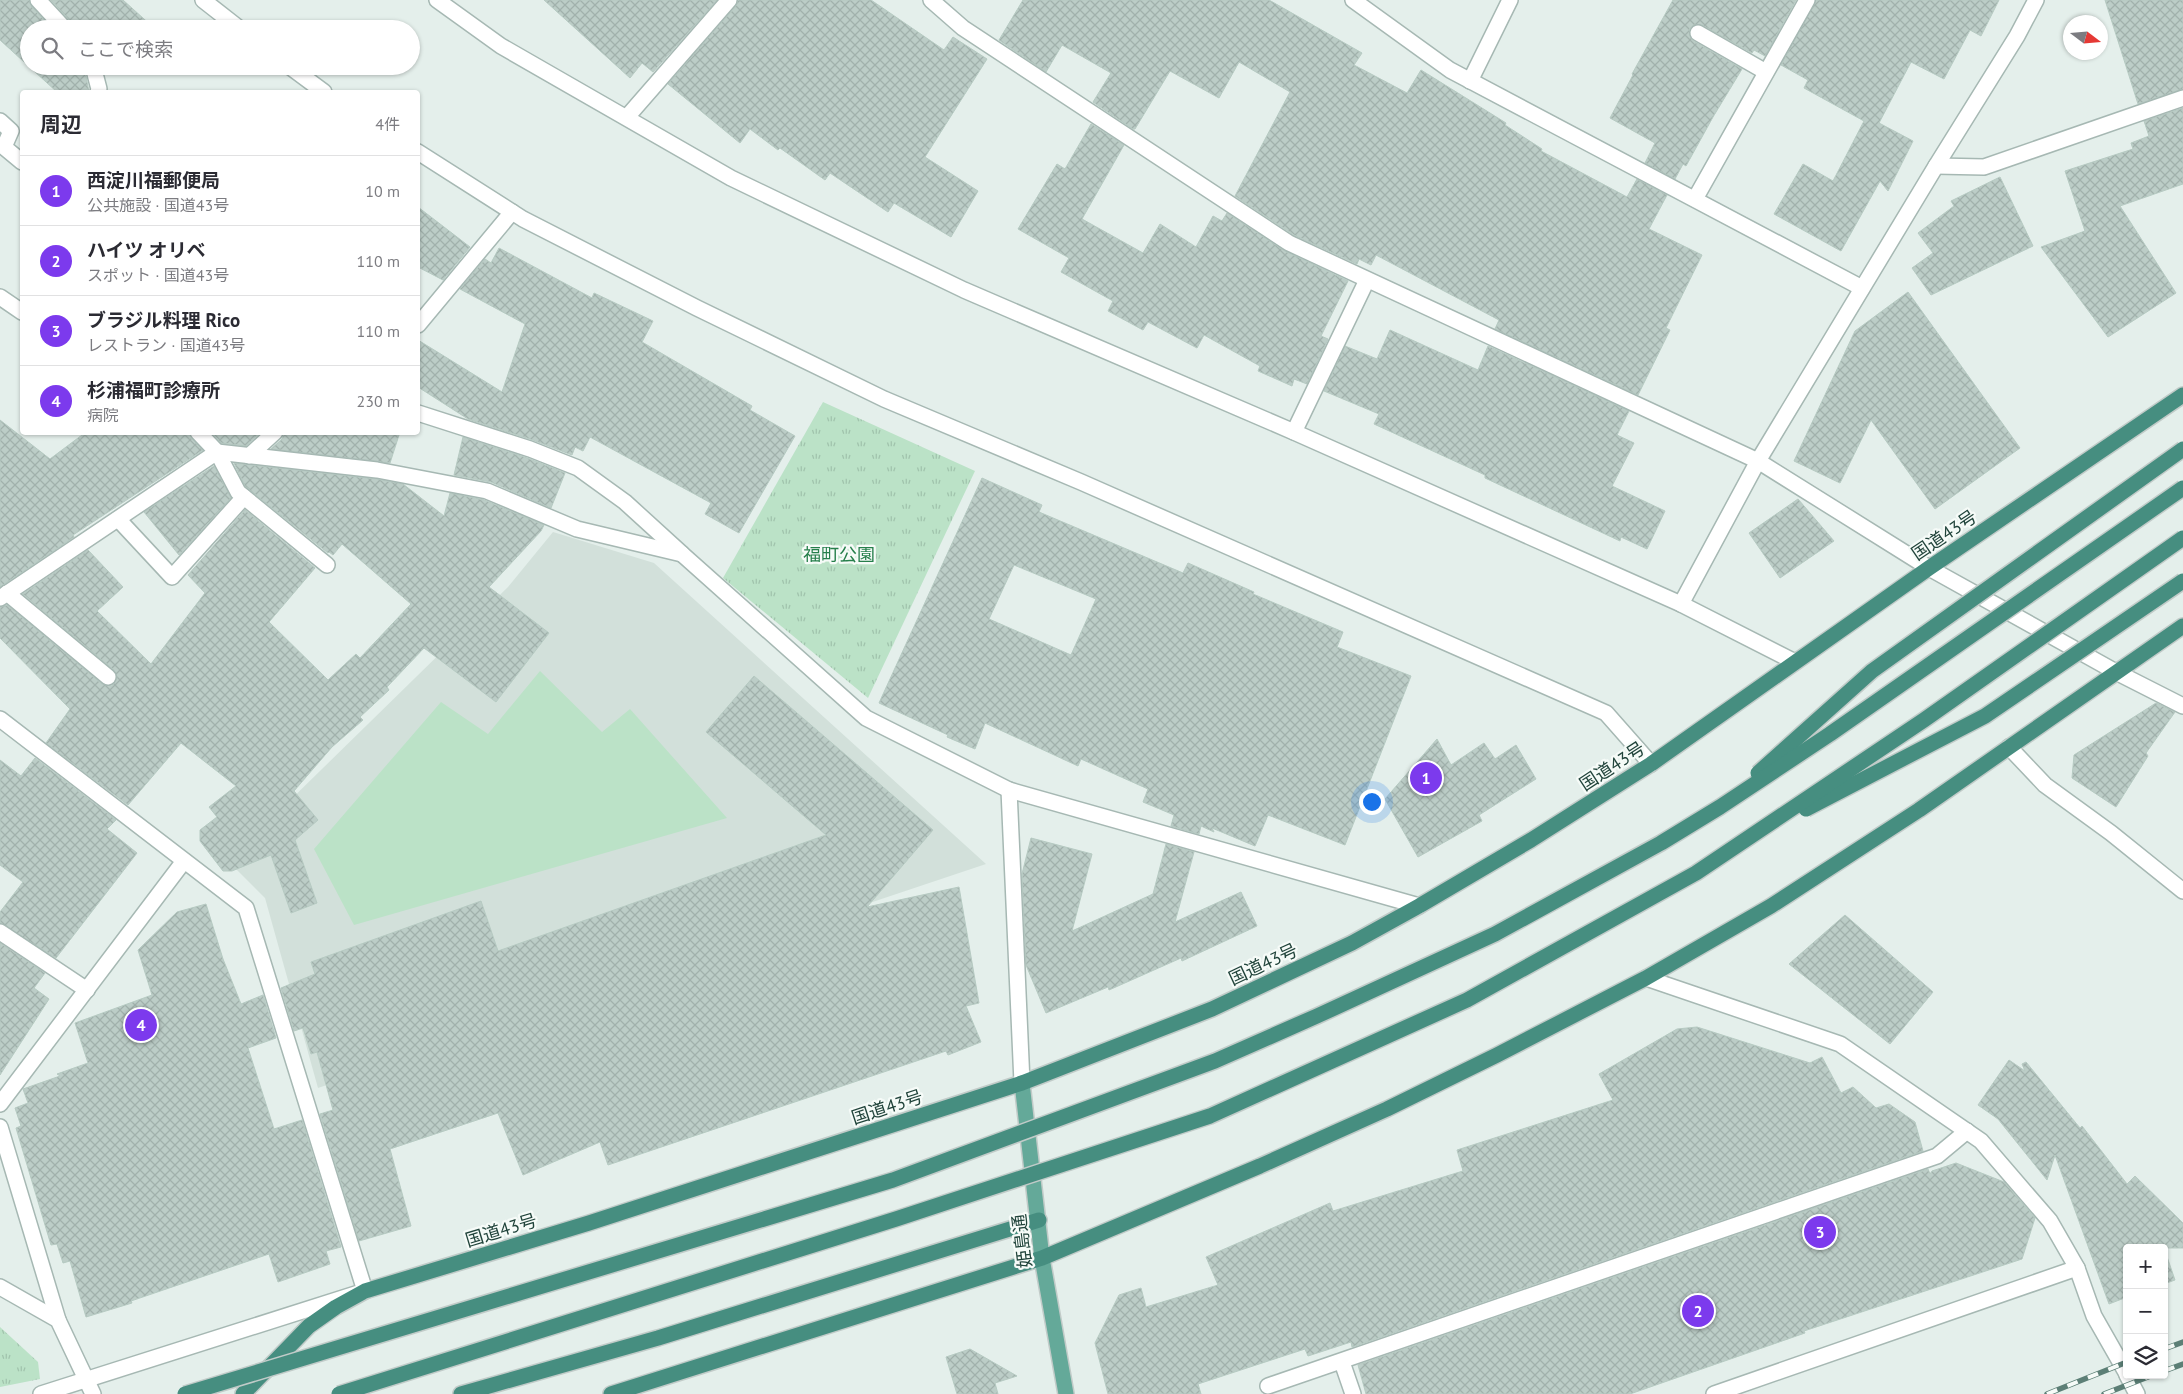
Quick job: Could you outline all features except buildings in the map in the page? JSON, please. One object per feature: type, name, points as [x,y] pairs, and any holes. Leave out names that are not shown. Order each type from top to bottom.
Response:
[{"type":"highway","name":"国道43号","points":[[243,1394],[309,1326],[336,1307],[365,1291],[589,1223],[1022,1083],[1212,1009],[1352,943],[1531,840],[1651,764],[1929,568],[2183,395]]},
{"type":"highway","points":[[1720,807],[1872,671],[2183,449]]},
{"type":"highway","points":[[185,1394],[893,1180],[1215,1061],[1495,934],[1661,842],[1720,807],[1830,734],[2183,488]]},
{"type":"highway","points":[[339,1394],[896,1219],[1210,1116],[1468,1000],[1696,873],[1924,720],[2183,538]]},
{"type":"highway","points":[[1743,841],[1985,716],[2183,581]]},
{"type":"highway","points":[[611,1394],[1042,1258],[1252,1170],[1387,1109],[1646,978],[1771,906],[1919,810],[2183,626]]},
{"type":"highway","points":[[461,1394],[658,1338],[1039,1220]]},
{"type":"main road","name":"姫島通","points":[[1022,1083],[1042,1258],[1066,1394]]},
{"type":"street","points":[[38,0],[57,20]]},
{"type":"street","points":[[203,0],[229,20]]},
{"type":"street","points":[[436,0],[501,46],[731,178],[955,286],[1294,432],[1681,604],[1795,662]]},
{"type":"street","points":[[627,117],[728,0]]},
{"type":"street","points":[[931,0],[963,28],[1289,243],[1758,460],[1929,568],[2116,672],[2183,706]]},
{"type":"street","points":[[1353,0],[1450,70],[1862,288]]},
{"type":"street","points":[[1470,81],[1510,0]]},
{"type":"street","points":[[1695,199],[1807,0]]},
{"type":"street","points":[[1681,604],[1758,460],[2017,36],[2036,0]]},
{"type":"street","points":[[1698,33],[1766,72]]},
{"type":"street","points":[[95,75],[99,90]]},
{"type":"street","points":[[301,75],[321,90]]},
{"type":"street","points":[[1936,166],[1984,167],[2183,98]]},
{"type":"street","points":[[0,121],[11,131],[4,147],[20,160]]},
{"type":"street","points":[[420,153],[512,212],[697,308],[884,399],[1090,486],[1606,713],[1651,764]]},
{"type":"street","points":[[420,323],[512,212]]},
{"type":"street","points":[[1294,432],[1367,280]]},
{"type":"street","points":[[0,297],[20,311]]},
{"type":"street","points":[[420,414],[530,449],[578,468],[625,502],[866,718],[1009,790],[1419,906]]},
{"type":"street","points":[[201,435],[217,452],[238,492],[327,565]]},
{"type":"street","points":[[249,456],[272,435]]},
{"type":"street","points":[[108,677],[4,596],[217,452],[377,470],[488,491],[577,529],[682,554]]},
{"type":"street","points":[[118,519],[172,577],[244,497]]},
{"type":"street","points":[[3,727],[246,908],[365,1291],[41,1394]]},
{"type":"street","points":[[2009,747],[2045,785],[2111,833],[2183,890]]},
{"type":"street","points":[[1009,790],[1022,1083]]},
{"type":"street","points":[[0,1104],[184,861]]},
{"type":"street","points":[[0,932],[86,990]]},
{"type":"street","points":[[1646,978],[1840,1044],[1981,1141],[2050,1221],[2077,1268],[2094,1316],[2123,1368]]},
{"type":"street","points":[[0,1127],[58,1320],[93,1394]]},
{"type":"street","points":[[1268,1386],[1937,1156],[1967,1131]]},
{"type":"street","points":[[1714,1394],[2077,1268]]},
{"type":"street","points":[[0,1287],[58,1320]]},
{"type":"street","points":[[1342,1362],[1353,1394]]},
{"type":"street","points":[[2129,1379],[2138,1394]]},
{"type":"shaded area","points":[[553,532],[654,563],[986,864],[318,1088],[265,898],[228,861],[508,587]]},
{"type":"green space","name":"福町公園","points":[[823,402],[975,471],[868,698],[723,578]]},
{"type":"green space","points":[[540,671],[602,732],[630,709],[727,818],[354,925],[314,849],[441,702],[488,734]]},
{"type":"green space","points":[[0,1327],[38,1362],[40,1379],[0,1387]]},
{"type":"railway","points":[[2168,1348],[2183,1342]]},
{"type":"railway","points":[[2047,1394],[2123,1364]]},
{"type":"railway","points":[[2168,1370],[2183,1364]]},
{"type":"railway","points":[[2104,1394],[2143,1379]]},
{"type":"place","name":"西淀川福郵便局","points":[[1426,778]]},
{"type":"place","name":"杉浦福町診療所","points":[[141,1025]]},
{"type":"place","name":"ブラジル料理 Rico","points":[[1820,1232]]},
{"type":"place","name":"ハイツ オリベ","points":[[1698,1311]]}]
